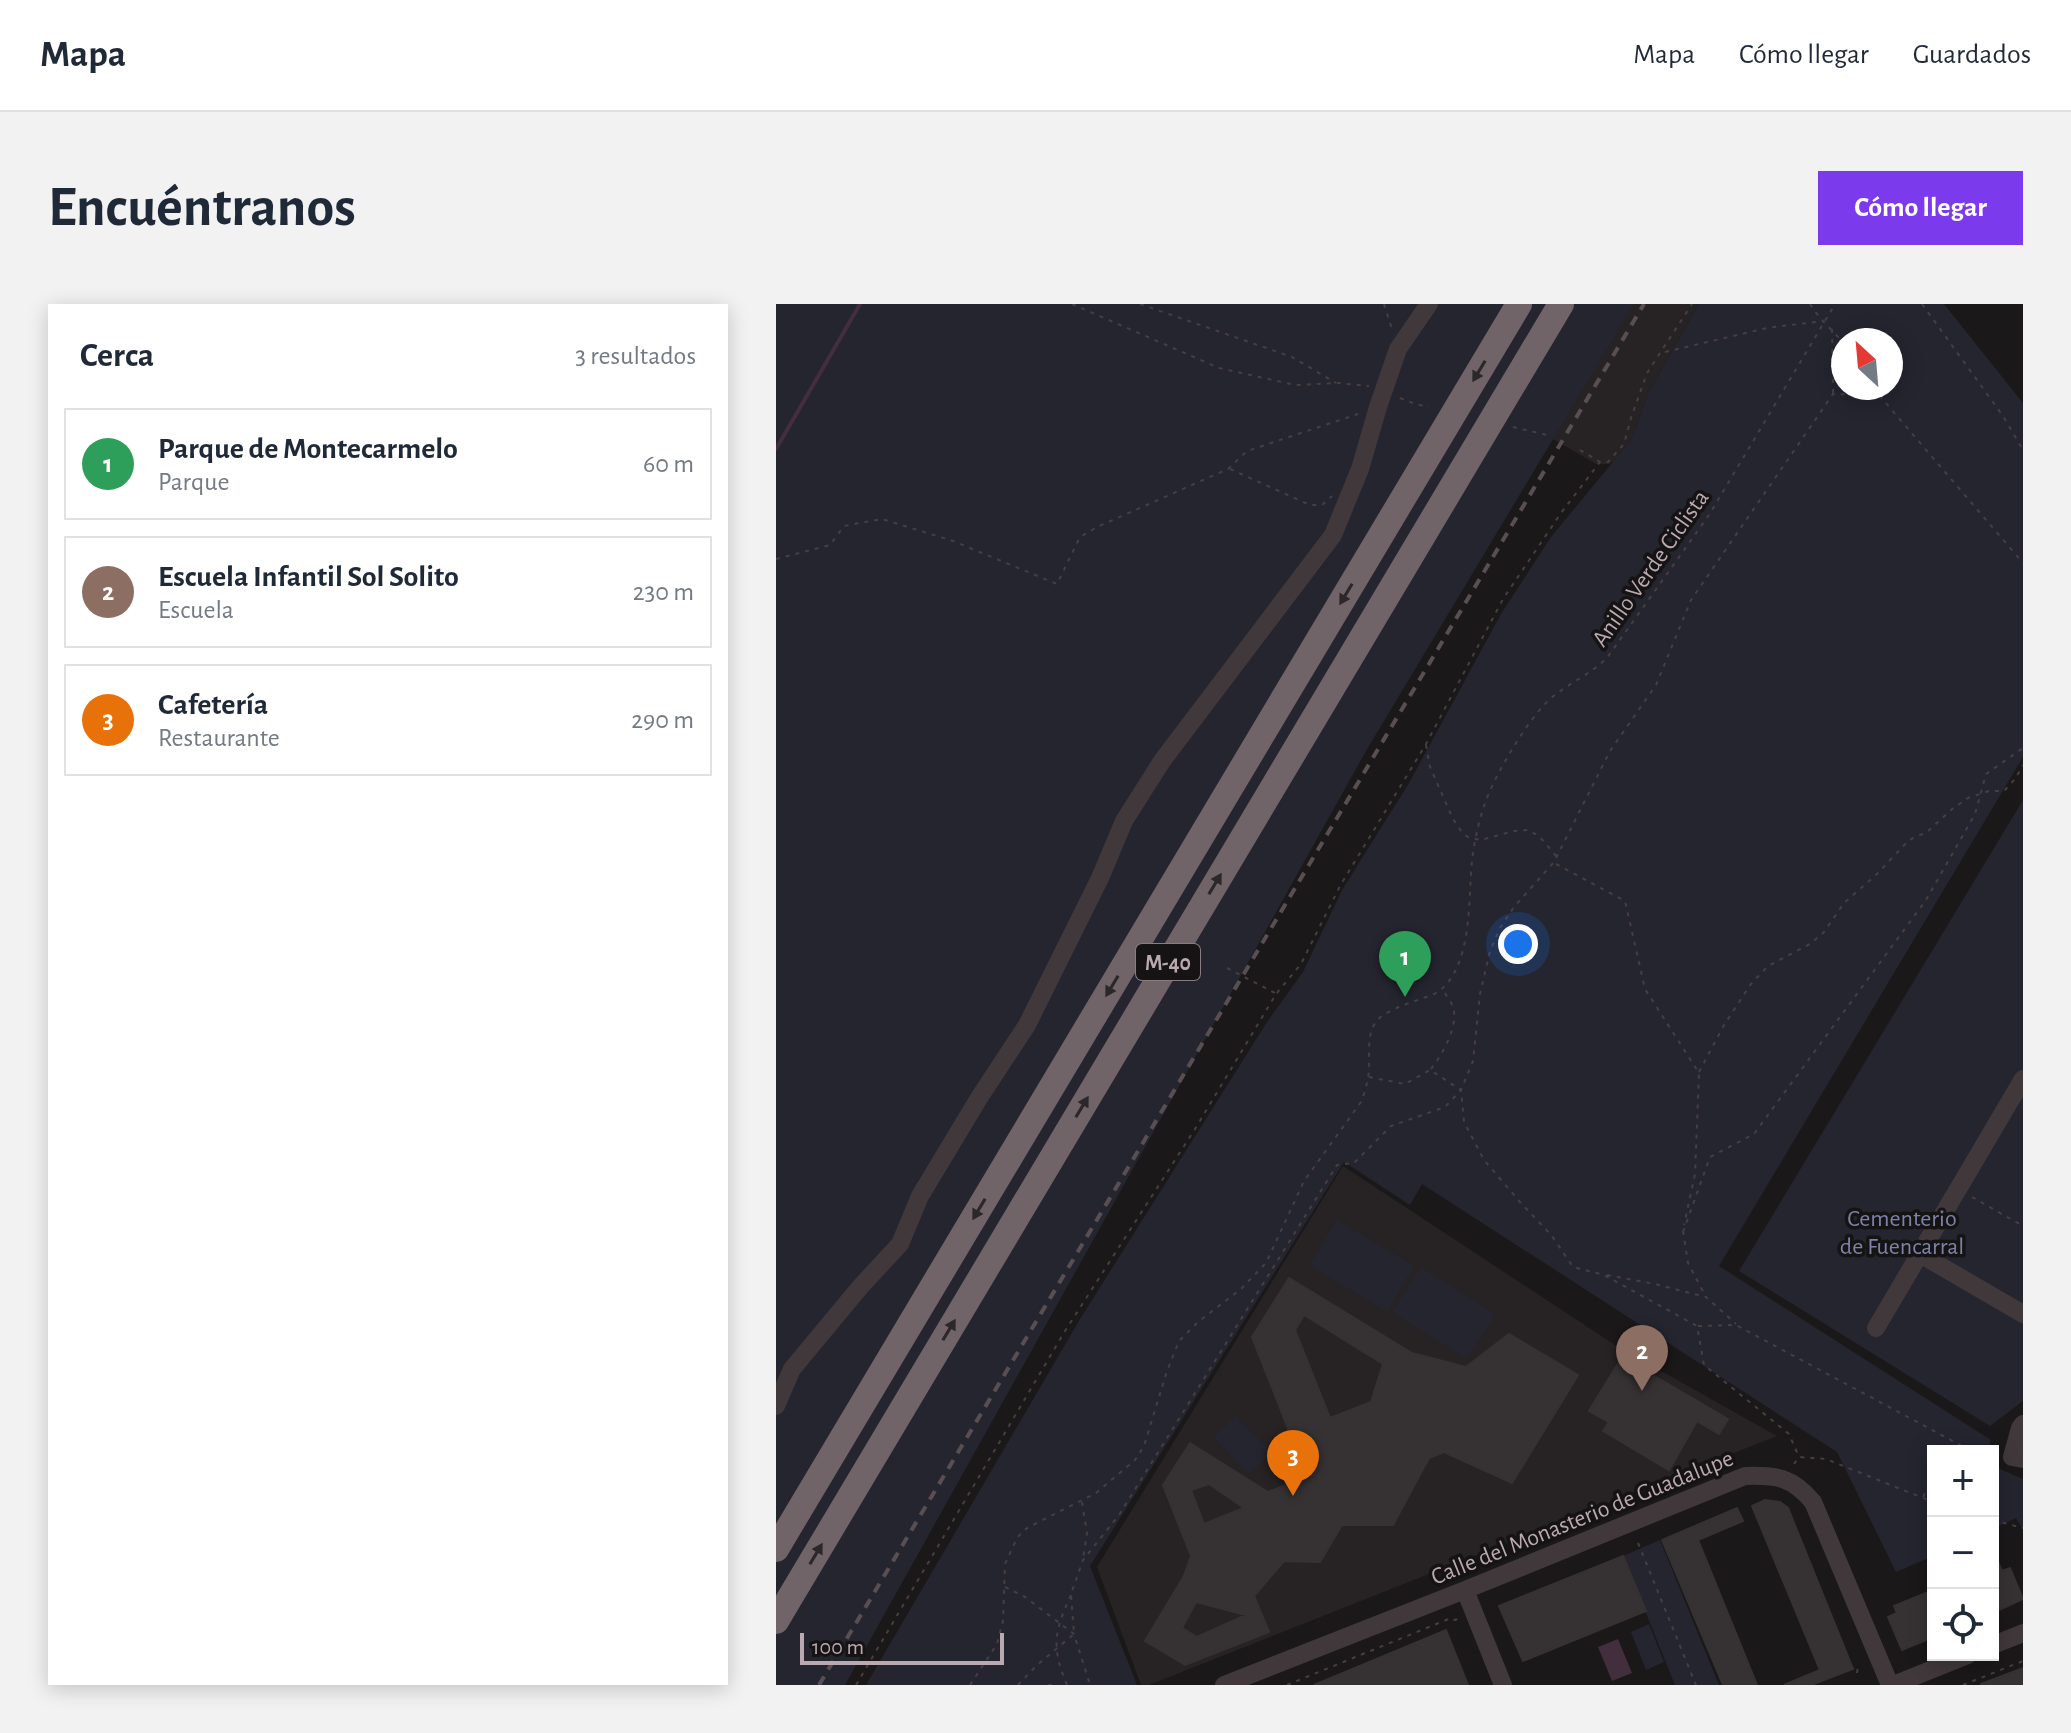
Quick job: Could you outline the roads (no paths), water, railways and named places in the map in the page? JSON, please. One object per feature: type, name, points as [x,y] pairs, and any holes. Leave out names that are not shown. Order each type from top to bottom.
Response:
[{"type":"highway","name":"M-40","points":[[776,1549],[1519,304]]},
{"type":"highway","name":"M-40","points":[[776,1621],[1561,304]]},
{"type":"street","points":[[776,1406],[792,1369],[900,1244],[920,1196],[1027,1025],[1100,878],[1124,821],[1162,761],[1333,535],[1360,469],[1398,349],[1429,304]]},
{"type":"street","points":[[1876,1328],[2023,1079]]},
{"type":"street","points":[[1920,1254],[2022,1310]]},
{"type":"street","points":[[2017,1458],[2023,1424]]},
{"type":"street","name":"Calle del Monasterio de Guadalupe","points":[[1224,1685],[1745,1476],[1767,1475],[1801,1488],[1813,1502],[1892,1685]]},
{"type":"street","points":[[1465,1590],[1503,1685]]},
{"type":"street","points":[[1999,1643],[2023,1633]]},
{"type":"street","points":[[1892,1685],[1953,1661]]},
{"type":"waterway","points":[[776,449],[860,304]]},
{"type":"railway","points":[[819,1685],[1644,304]]},
{"type":"place","name":"Parque de Montecarmelo","points":[[1405,997]]},
{"type":"place","name":"Escuela Infantil Sol Solito","points":[[1642,1391]]},
{"type":"place","name":"Cafetería","points":[[1293,1496]]},
{"type":"park label","name":"Cementerio de Fuencarral","points":[[1902,1232]]}]
